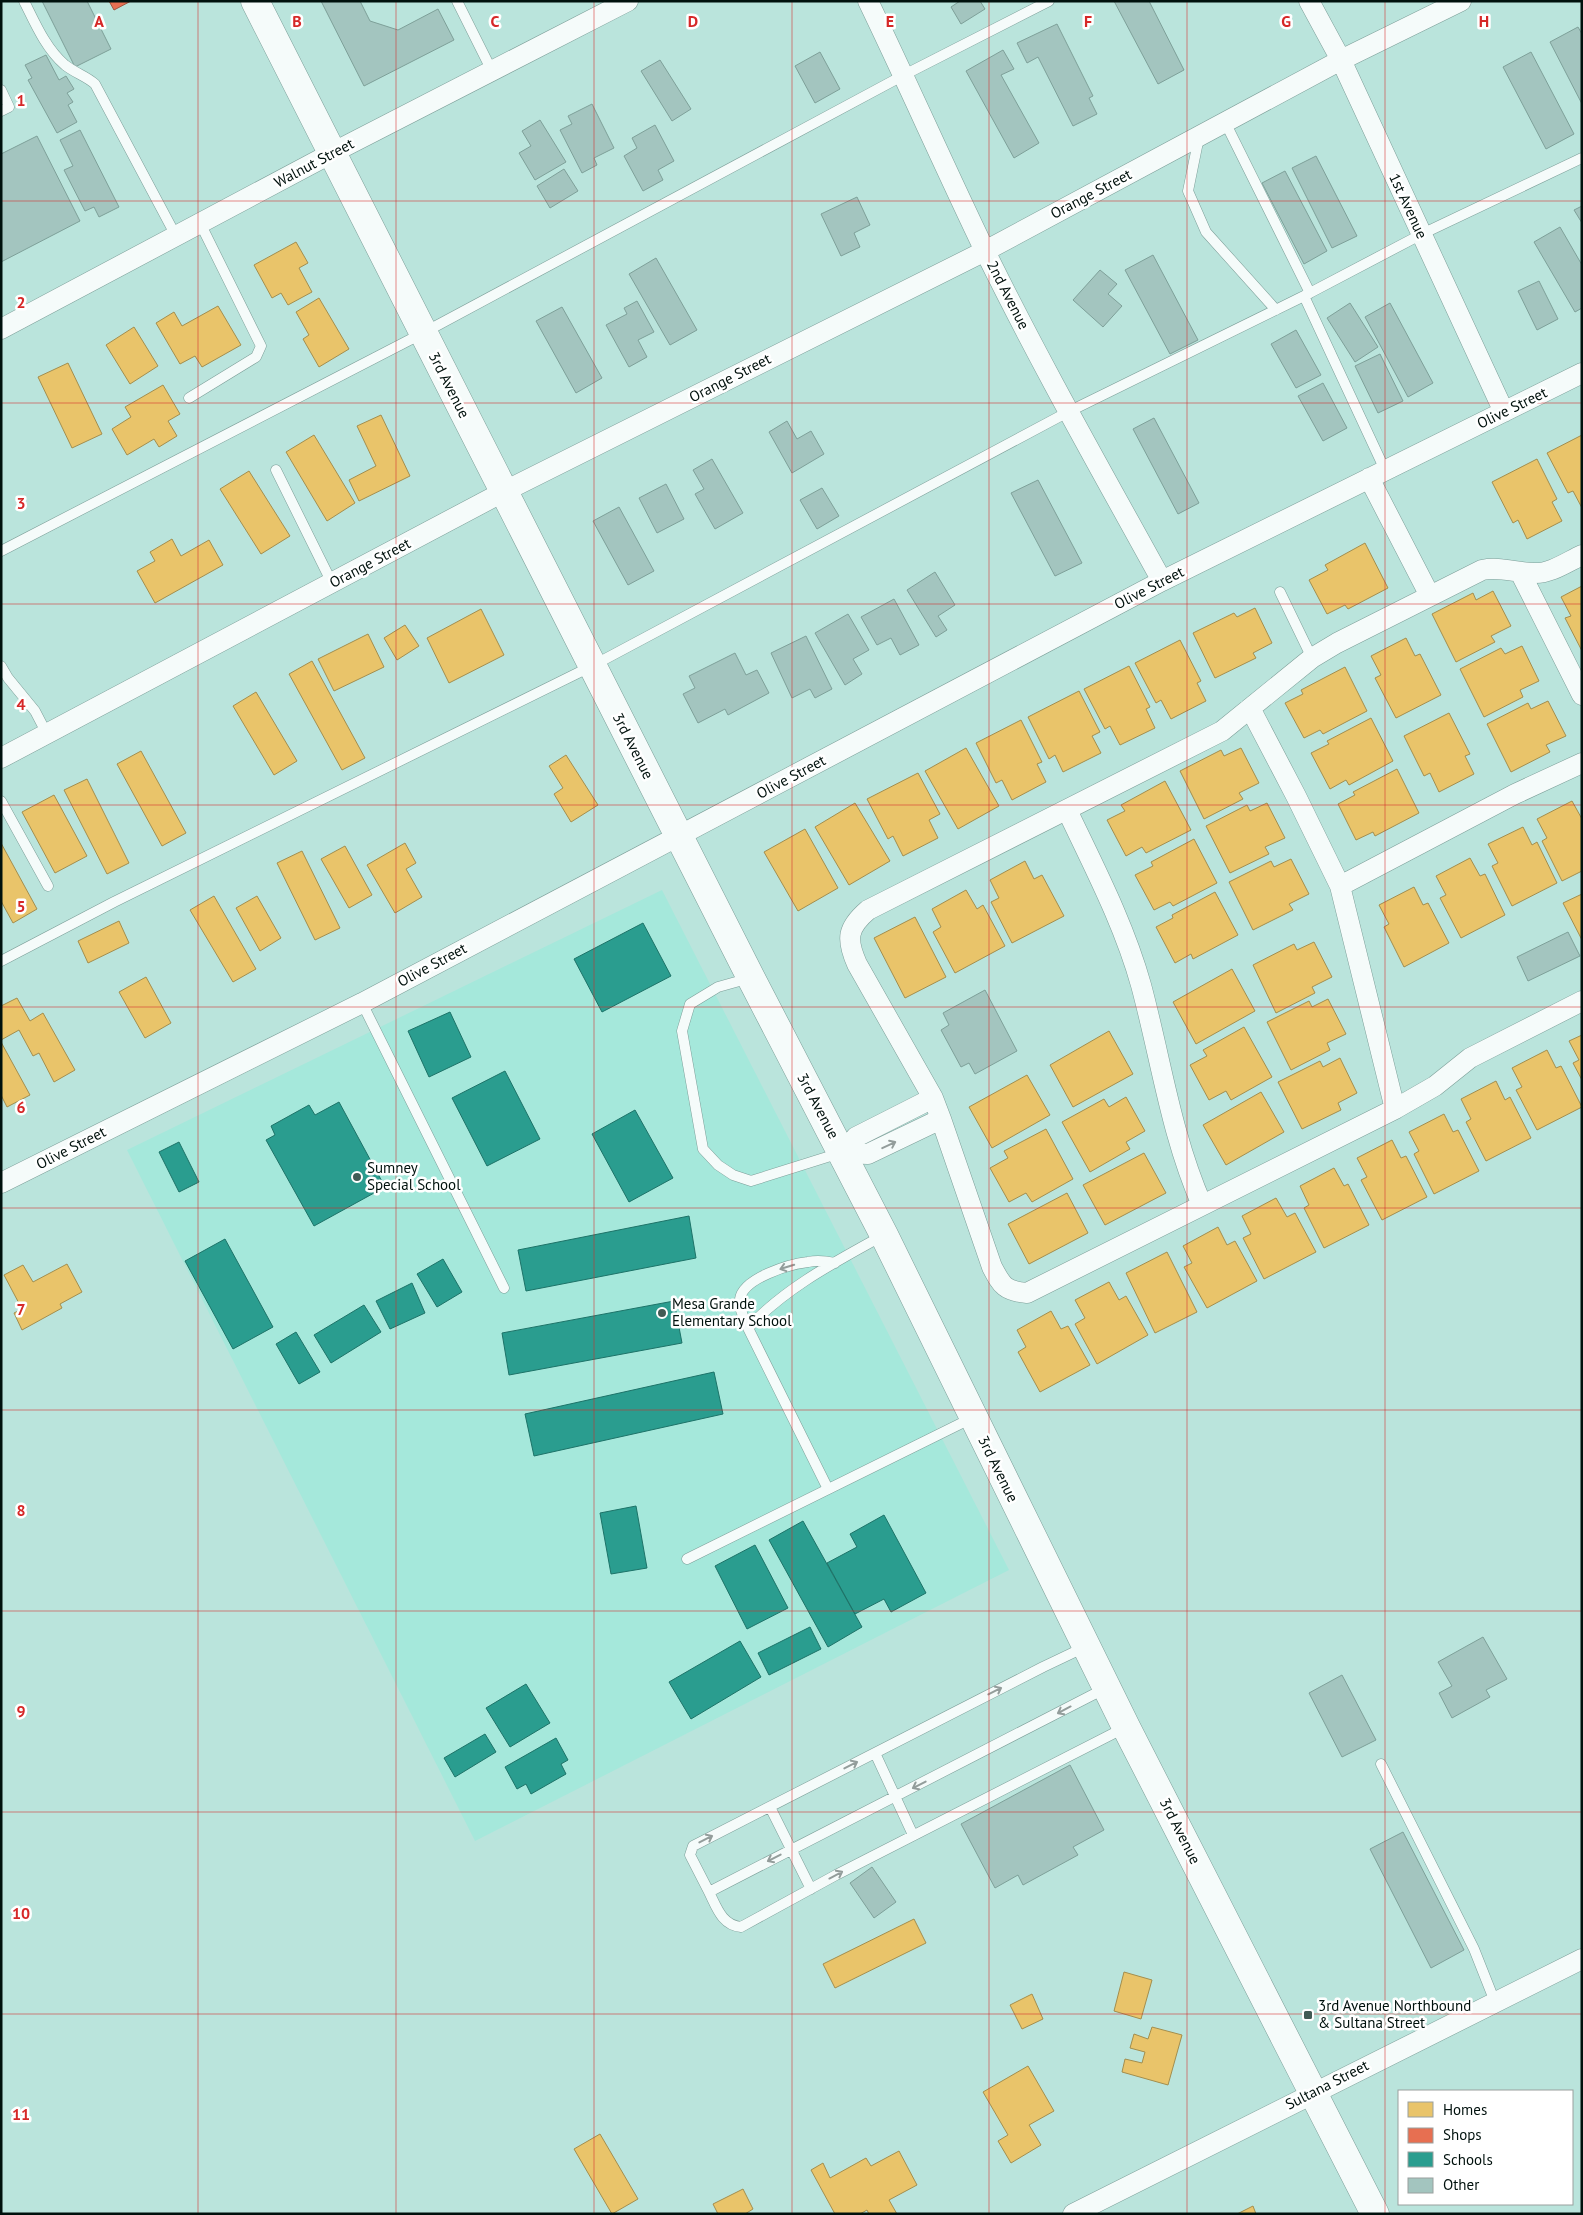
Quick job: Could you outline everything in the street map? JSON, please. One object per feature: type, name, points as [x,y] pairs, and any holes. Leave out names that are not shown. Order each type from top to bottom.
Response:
[{"type":"street","name":"3rd Avenue","points":[[256,1],[503,492],[884,1235],[1126,1727],[1375,2214]]},
{"type":"street","name":"Walnut Street","points":[[1,329],[332,152],[628,1]]},
{"type":"street","name":"2nd Avenue","points":[[868,1],[985,251],[1068,412],[1162,581]]},
{"type":"street","name":"1st Avenue","points":[[1309,1],[1341,60],[1504,412]]},
{"type":"street","name":"Orange Street","points":[[1,758],[503,492],[985,251],[1341,60],[1460,1]]},
{"type":"street","name":"Olive Street","points":[[1,1183],[362,1002],[1162,581],[1582,373]]},
{"type":"street","points":[[1377,474],[1430,596]]},
{"type":"street","points":[[1582,554],[1554,569],[1536,573],[1494,567],[1482,570],[1430,596],[1312,658],[1222,731],[868,910],[856,920],[850,934],[850,948],[857,964],[932,1098],[941,1119],[992,1267],[1001,1284],[1012,1291],[1027,1293],[1396,1108],[1435,1086],[1470,1058],[1582,1001]]},
{"type":"street","points":[[1520,572],[1582,695]]},
{"type":"street","points":[[1250,708],[1340,886],[1396,1108]]},
{"type":"street","points":[[1340,886],[1515,794],[1582,763]]},
{"type":"street","points":[[1067,810],[1108,896],[1140,984],[1179,1145],[1189,1176],[1202,1206]]},
{"type":"street","points":[[842,1153],[856,1137],[932,1098]]},
{"type":"street","points":[[842,1153],[868,1154],[941,1119]]},
{"type":"street","name":"Sultana Street","points":[[1073,2214],[1313,2092],[1582,1959]]},
{"type":"lane","points":[[24,1],[58,58],[75,73],[89,78],[95,84],[176,236]]},
{"type":"lane","points":[[457,1],[492,71]]},
{"type":"lane","points":[[1,551],[423,333],[904,75],[1049,1]]},
{"type":"lane","points":[[1,90],[9,107],[1,111]]},
{"type":"lane","points":[[1225,122],[1307,294],[1377,474]]},
{"type":"lane","points":[[1200,135],[1188,191],[1206,232],[1276,310]]},
{"type":"lane","points":[[1,961],[114,902],[592,666],[1068,412],[1276,310],[1422,234],[1582,158]]},
{"type":"lane","points":[[190,398],[256,357],[261,346],[200,223]]},
{"type":"lane","points":[[276,470],[332,583]]},
{"type":"lane","points":[[1280,592],[1312,658]]},
{"type":"lane","points":[[1,666],[8,678],[36,711],[47,734]]},
{"type":"lane","points":[[1,800],[48,886]]},
{"type":"lane","points":[[751,978],[718,987],[690,1004],[682,1031],[704,1149],[718,1165],[733,1175],[751,1180],[842,1153]]},
{"type":"lane","points":[[362,1002],[504,1288]]},
{"type":"lane","points":[[748,1328],[774,1303],[835,1263],[884,1235]]},
{"type":"lane","points":[[828,1489],[748,1328],[741,1309],[740,1298],[745,1287],[757,1279],[806,1262],[822,1261],[835,1263]]},
{"type":"lane","points":[[687,1559],[973,1417]]},
{"type":"lane","points":[[1087,1646],[692,1846],[690,1855],[721,1916],[731,1926],[741,1927],[811,1888],[1126,1727]]},
{"type":"lane","points":[[709,1892],[1107,1688]]},
{"type":"lane","points":[[875,1753],[914,1835]]},
{"type":"lane","points":[[1381,1764],[1474,1949],[1495,2002]]},
{"type":"lane","points":[[770,1807],[811,1888]]},
{"type":"shaded area","points":[[662,890],[1009,1570],[475,1841],[127,1150]]},
{"type":"building: Homes","points":[[296,242],[308,263],[299,268],[312,292],[288,305],[281,293],[272,298],[254,265]]},
{"type":"building: Homes","points":[[319,298],[349,349],[319,367],[303,339],[309,335],[296,312]]},
{"type":"building: Homes","points":[[218,306],[241,345],[202,367],[195,356],[180,364],[156,323],[174,312],[182,326]]},
{"type":"building: Homes","points":[[134,327],[158,366],[130,384],[106,345]]},
{"type":"building: Homes","points":[[68,363],[102,434],[72,448],[38,377]]},
{"type":"building: Homes","points":[[163,385],[180,414],[168,421],[177,436],[159,447],[154,439],[127,455],[112,429],[131,417],[125,407]]},
{"type":"building: Homes","points":[[381,415],[410,476],[359,501],[349,480],[376,466],[357,426]]},
{"type":"building: Homes","points":[[314,435],[355,503],[327,521],[286,452]]},
{"type":"building: Homes","points":[[1582,435],[1582,508],[1573,491],[1568,493],[1547,453]]},
{"type":"building: Homes","points":[[1537,459],[1557,499],[1552,502],[1562,521],[1527,539],[1518,520],[1513,523],[1492,482]]},
{"type":"building: Homes","points":[[249,471],[290,536],[261,554],[220,489]]},
{"type":"building: Homes","points":[[172,539],[181,556],[209,540],[223,565],[155,603],[137,571],[155,561],[150,552]]},
{"type":"building: Homes","points":[[1365,543],[1388,588],[1348,609],[1345,605],[1327,614],[1309,580],[1328,570],[1325,565]]},
{"type":"building: Homes","points":[[1582,586],[1582,651],[1565,618],[1571,616],[1561,597]]},
{"type":"building: Homes","points":[[1493,591],[1511,626],[1491,636],[1495,642],[1456,662],[1432,614],[1473,593],[1476,600]]},
{"type":"building: Homes","points":[[1255,608],[1272,643],[1253,653],[1256,658],[1215,678],[1193,633],[1234,613],[1237,617]]},
{"type":"building: Homes","points":[[481,609],[504,655],[449,683],[427,638]]},
{"type":"building: Homes","points":[[405,625],[419,646],[397,660],[384,638]]},
{"type":"building: Homes","points":[[368,634],[384,667],[334,691],[318,659]]},
{"type":"building: Homes","points":[[1406,638],[1415,656],[1420,654],[1441,695],[1396,718],[1375,678],[1381,675],[1371,656]]},
{"type":"building: Homes","points":[[1180,640],[1201,681],[1197,683],[1206,701],[1171,719],[1161,700],[1156,703],[1135,663]]},
{"type":"building: Homes","points":[[1522,646],[1539,681],[1520,690],[1523,697],[1484,717],[1460,669],[1501,648],[1505,654]]},
{"type":"building: Homes","points":[[312,661],[365,758],[342,770],[289,674]]},
{"type":"building: Homes","points":[[1129,666],[1150,707],[1146,709],[1155,728],[1120,745],[1110,726],[1105,729],[1084,689]]},
{"type":"building: Homes","points":[[1345,667],[1367,711],[1323,734],[1320,730],[1304,738],[1285,703],[1303,694],[1301,690]]},
{"type":"building: Homes","points":[[1079,691],[1100,732],[1092,736],[1101,753],[1063,772],[1055,755],[1049,759],[1028,717]]},
{"type":"building: Homes","points":[[256,692],[297,761],[274,775],[233,706]]},
{"type":"building: Homes","points":[[1548,701],[1566,736],[1546,745],[1550,752],[1511,772],[1487,724],[1528,703],[1531,709]]},
{"type":"building: Homes","points":[[1449,713],[1470,754],[1465,756],[1474,774],[1439,792],[1430,773],[1424,776],[1404,736]]},
{"type":"building: Homes","points":[[1371,718],[1393,761],[1349,785],[1346,780],[1330,789],[1311,753],[1329,744],[1327,741]]},
{"type":"building: Homes","points":[[1021,720],[1042,762],[1037,764],[1046,782],[1012,800],[1002,780],[996,783],[976,743]]},
{"type":"building: Homes","points":[[966,748],[999,806],[958,829],[925,771]]},
{"type":"building: Homes","points":[[1241,748],[1259,783],[1239,793],[1243,799],[1204,819],[1180,771],[1221,750],[1224,756]]},
{"type":"building: Homes","points":[[141,751],[186,833],[162,846],[117,764]]},
{"type":"building: Homes","points":[[566,755],[598,805],[571,822],[554,794],[563,788],[549,766]]},
{"type":"building: Homes","points":[[1397,769],[1419,813],[1375,836],[1373,832],[1356,840],[1338,804],[1355,795],[1353,792]]},
{"type":"building: Homes","points":[[918,773],[940,814],[929,820],[938,838],[903,856],[893,836],[888,839],[867,799]]},
{"type":"building: Homes","points":[[87,779],[129,863],[107,874],[64,790]]},
{"type":"building: Homes","points":[[1165,781],[1191,830],[1146,853],[1142,847],[1126,856],[1107,820],[1125,811],[1121,805]]},
{"type":"building: Homes","points":[[54,795],[87,856],[55,873],[22,812]]},
{"type":"building: Homes","points":[[1572,801],[1582,819],[1582,871],[1562,881],[1542,841],[1547,838],[1537,819]]},
{"type":"building: Homes","points":[[855,803],[890,861],[849,885],[815,827]]},
{"type":"building: Homes","points":[[1267,803],[1285,838],[1265,847],[1269,854],[1230,873],[1206,826],[1247,805],[1250,811]]},
{"type":"building: Homes","points":[[1523,827],[1532,845],[1537,842],[1557,883],[1512,906],[1492,866],[1498,863],[1488,844]]},
{"type":"building: Homes","points":[[805,829],[838,888],[798,911],[764,852]]},
{"type":"building: Homes","points":[[1194,839],[1217,883],[1173,906],[1170,902],[1154,910],[1135,875],[1153,866],[1151,862]]},
{"type":"building: Homes","points":[[1,843],[37,909],[13,923],[1,901]]},
{"type":"building: Homes","points":[[405,843],[416,863],[406,869],[422,897],[395,913],[367,865]]},
{"type":"building: Homes","points":[[345,846],[372,895],[349,908],[321,859]]},
{"type":"building: Homes","points":[[302,851],[340,928],[315,940],[277,863]]},
{"type":"building: Homes","points":[[1470,858],[1480,876],[1485,874],[1505,915],[1461,938],[1440,898],[1446,895],[1436,876]]},
{"type":"building: Homes","points":[[1291,859],[1309,894],[1289,904],[1293,910],[1253,930],[1229,882],[1271,861],[1274,867]]},
{"type":"building: Homes","points":[[1025,861],[1034,879],[1042,875],[1064,916],[1012,943],[991,902],[999,898],[990,880]]},
{"type":"building: Homes","points":[[1414,887],[1423,905],[1428,903],[1449,943],[1404,967],[1384,927],[1389,924],[1379,905]]},
{"type":"building: Homes","points":[[966,890],[977,909],[983,905],[1005,946],[955,973],[933,932],[941,927],[932,909]]},
{"type":"building: Homes","points":[[1215,892],[1238,935],[1193,959],[1191,954],[1175,963],[1156,927],[1173,918],[1172,915]]},
{"type":"building: Homes","points":[[1582,894],[1582,940],[1563,903]]},
{"type":"building: Homes","points":[[214,896],[256,969],[233,982],[190,910]]},
{"type":"building: Homes","points":[[257,896],[281,938],[260,951],[236,908]]},
{"type":"building: Homes","points":[[915,917],[946,977],[905,998],[874,938]]},
{"type":"building: Homes","points":[[119,921],[129,943],[88,963],[78,941]]},
{"type":"building: Homes","points":[[1314,942],[1332,977],[1312,987],[1315,993],[1276,1013],[1253,965],[1294,944],[1297,950]]},
{"type":"building: Homes","points":[[1232,969],[1255,1011],[1196,1044],[1173,1002]]},
{"type":"building: Homes","points":[[146,977],[171,1023],[145,1038],[119,992]]},
{"type":"building: Homes","points":[[17,998],[30,1021],[43,1013],[75,1070],[54,1082],[39,1053],[33,1056],[19,1030],[1,1040],[1,1006]]},
{"type":"building: Homes","points":[[1328,999],[1346,1034],[1327,1043],[1330,1050],[1291,1070],[1267,1022],[1309,1001],[1312,1007]]},
{"type":"building: Homes","points":[[1244,1027],[1272,1077],[1231,1100],[1226,1091],[1209,1100],[1190,1065],[1207,1056],[1203,1050]]},
{"type":"building: Homes","points":[[1109,1031],[1133,1074],[1073,1107],[1050,1065]]},
{"type":"building: Homes","points":[[1582,1035],[1582,1080],[1573,1063],[1579,1060],[1569,1041]]},
{"type":"building: Homes","points":[[1,1042],[30,1095],[7,1107],[1,1095]]},
{"type":"building: Homes","points":[[1547,1050],[1556,1068],[1561,1066],[1582,1107],[1537,1130],[1516,1090],[1522,1087],[1512,1068]]},
{"type":"building: Homes","points":[[1340,1058],[1357,1093],[1338,1103],[1341,1110],[1302,1129],[1278,1082],[1320,1061],[1323,1067]]},
{"type":"building: Homes","points":[[1027,1075],[1050,1115],[992,1148],[969,1107]]},
{"type":"building: Homes","points":[[1496,1081],[1505,1100],[1510,1097],[1531,1138],[1486,1161],[1466,1122],[1471,1119],[1461,1099]]},
{"type":"building: Homes","points":[[1261,1092],[1284,1132],[1226,1165],[1203,1125]]},
{"type":"building: Homes","points":[[1126,1097],[1145,1131],[1126,1142],[1130,1149],[1090,1172],[1062,1122],[1104,1099],[1109,1107]]},
{"type":"building: Homes","points":[[1444,1114],[1453,1132],[1458,1130],[1479,1171],[1434,1194],[1414,1154],[1419,1151],[1409,1132]]},
{"type":"building: Homes","points":[[1046,1129],[1073,1179],[1032,1202],[1026,1193],[1009,1202],[990,1168],[1008,1158],[1004,1151]]},
{"type":"building: Homes","points":[[1392,1140],[1401,1158],[1406,1156],[1427,1197],[1382,1220],[1361,1180],[1367,1177],[1357,1158]]},
{"type":"building: Homes","points":[[1144,1153],[1166,1193],[1105,1225],[1083,1185]]},
{"type":"building: Homes","points":[[1334,1168],[1344,1186],[1348,1184],[1369,1225],[1324,1248],[1304,1208],[1309,1205],[1300,1186]]},
{"type":"building: Homes","points":[[1067,1193],[1088,1233],[1029,1264],[1008,1224]]},
{"type":"building: Homes","points":[[1276,1198],[1287,1217],[1295,1213],[1316,1252],[1264,1279],[1243,1238],[1251,1234],[1242,1216]]},
{"type":"building: Homes","points":[[1218,1227],[1227,1245],[1235,1241],[1257,1281],[1207,1308],[1184,1267],[1192,1263],[1183,1246]]},
{"type":"building: Homes","points":[[1167,1252],[1197,1312],[1155,1333],[1126,1273]]},
{"type":"building: Homes","points":[[67,1264],[82,1292],[60,1304],[62,1308],[22,1330],[14,1313],[22,1309],[4,1275],[23,1265],[33,1282]]},
{"type":"building: Homes","points":[[1109,1282],[1119,1300],[1126,1296],[1148,1335],[1097,1364],[1075,1324],[1085,1318],[1075,1300]]},
{"type":"building: Homes","points":[[1051,1311],[1061,1329],[1068,1326],[1090,1365],[1040,1392],[1018,1352],[1026,1347],[1017,1330]]},
{"type":"building: Homes","points":[[914,1919],[926,1943],[835,1988],[823,1964]]},
{"type":"building: Homes","points":[[1124,1972],[1152,1980],[1141,2019],[1114,2011]]},
{"type":"building: Homes","points":[[1032,1994],[1043,2019],[1022,2029],[1010,2005]]},
{"type":"building: Homes","points":[[1152,2027],[1182,2035],[1168,2085],[1122,2072],[1125,2059],[1142,2063],[1145,2052],[1130,2048],[1134,2034],[1148,2039]]},
{"type":"building: Homes","points":[[1028,2066],[1054,2111],[1029,2125],[1041,2145],[1011,2163],[998,2141],[1008,2135],[983,2092]]},
{"type":"building: Homes","points":[[600,2134],[638,2199],[612,2214],[574,2149]]},
{"type":"building: Homes","points":[[899,2151],[917,2185],[889,2200],[897,2214],[869,2214],[867,2210],[860,2214],[835,2214],[811,2170],[823,2163],[830,2178],[866,2158],[871,2166]]},
{"type":"building: Homes","points":[[743,2189],[753,2209],[745,2214],[718,2214],[713,2204]]},
{"type":"building: Homes","points":[[1253,2206],[1256,2214],[1237,2214]]},
{"type":"building: Shops","points":[[109,1],[131,1],[114,10]]},
{"type":"building: Schools","points":[[643,923],[671,976],[602,1012],[574,959]]},
{"type":"building: Schools","points":[[450,1012],[471,1057],[429,1077],[408,1031]]},
{"type":"building: Schools","points":[[505,1071],[540,1139],[487,1166],[452,1098]]},
{"type":"building: Schools","points":[[339,1102],[385,1187],[314,1226],[266,1140],[275,1135],[271,1126],[309,1105],[315,1115]]},
{"type":"building: Schools","points":[[635,1110],[673,1178],[629,1202],[592,1134]]},
{"type":"building: Schools","points":[[179,1142],[199,1182],[179,1192],[159,1152]]},
{"type":"building: Schools","points":[[689,1216],[696,1258],[526,1291],[518,1250]]},
{"type":"building: Schools","points":[[225,1239],[273,1327],[233,1349],[185,1261]]},
{"type":"building: Schools","points":[[443,1259],[462,1292],[437,1307],[417,1274]]},
{"type":"building: Schools","points":[[412,1283],[425,1313],[390,1329],[376,1301]]},
{"type":"building: Schools","points":[[674,1301],[682,1343],[509,1375],[502,1333]]},
{"type":"building: Schools","points":[[364,1305],[381,1332],[331,1363],[314,1335]]},
{"type":"building: Schools","points":[[296,1332],[320,1372],[299,1384],[276,1344]]},
{"type":"building: Schools","points":[[714,1372],[723,1414],[534,1456],[525,1414]]},
{"type":"building: Schools","points":[[636,1506],[647,1568],[611,1574],[600,1513]]},
{"type":"building: Schools","points":[[884,1515],[926,1593],[891,1612],[884,1599],[855,1614],[827,1563],[857,1547],[850,1534]]},
{"type":"building: Schools","points":[[803,1521],[862,1627],[828,1647],[769,1540]]},
{"type":"building: Schools","points":[[755,1545],[788,1608],[747,1629],[715,1566]]},
{"type":"building: Schools","points":[[810,1627],[821,1649],[769,1675],[758,1653]]},
{"type":"building: Schools","points":[[740,1641],[761,1677],[691,1719],[669,1682]]},
{"type":"building: Schools","points":[[526,1684],[550,1723],[510,1747],[486,1708]]},
{"type":"building: Schools","points":[[485,1734],[496,1752],[455,1777],[444,1758]]},
{"type":"building: Schools","points":[[556,1738],[568,1760],[561,1764],[566,1774],[531,1794],[526,1784],[517,1789],[505,1767]]},
{"type":"building: Other","points":[[42,1],[87,1],[111,49],[75,67]]},
{"type":"building: Other","points":[[321,1],[360,1],[370,21],[398,30],[438,9],[454,40],[364,86]]},
{"type":"building: Other","points":[[960,1],[980,1],[985,9],[961,24],[951,7]]},
{"type":"building: Other","points":[[1114,1],[1149,1],[1184,70],[1158,84]]},
{"type":"building: Other","points":[[1057,24],[1093,96],[1089,98],[1097,114],[1073,126],[1038,57],[1027,63],[1017,43]]},
{"type":"building: Other","points":[[1578,27],[1582,34],[1582,104],[1550,42]]},
{"type":"building: Other","points":[[1003,50],[1014,69],[1001,75],[1039,143],[1014,158],[966,71]]},
{"type":"building: Other","points":[[820,52],[840,89],[815,103],[795,66]]},
{"type":"building: Other","points":[[1531,52],[1574,134],[1546,149],[1503,67]]},
{"type":"building: Other","points":[[46,55],[59,80],[66,76],[74,89],[67,93],[73,102],[68,105],[77,122],[57,133],[28,80],[32,78],[25,65]]},
{"type":"building: Other","points":[[660,60],[691,109],[672,121],[641,71]]},
{"type":"building: Other","points":[[592,104],[614,148],[594,158],[597,165],[582,173],[560,130],[572,124],[568,116]]},
{"type":"building: Other","points":[[540,120],[566,162],[535,180],[519,153],[531,146],[522,131]]},
{"type":"building: Other","points":[[655,125],[674,161],[658,170],[663,180],[643,191],[624,156],[637,148],[632,138]]},
{"type":"building: Other","points":[[80,130],[119,207],[99,217],[94,207],[85,211],[64,170],[73,166],[60,140]]},
{"type":"building: Other","points":[[37,136],[80,221],[1,262],[1,154]]},
{"type":"building: Other","points":[[1316,156],[1357,236],[1332,248],[1292,168]]},
{"type":"building: Other","points":[[564,169],[578,191],[550,208],[537,186]]},
{"type":"building: Other","points":[[1285,171],[1327,251],[1304,264],[1262,183]]},
{"type":"building: Other","points":[[857,197],[870,225],[854,233],[860,247],[841,256],[821,214]]},
{"type":"building: Other","points":[[1582,206],[1582,223],[1574,210]]},
{"type":"building: Other","points":[[1560,227],[1582,265],[1582,308],[1575,312],[1534,242]]},
{"type":"building: Other","points":[[1153,255],[1198,340],[1170,354],[1125,270]]},
{"type":"building: Other","points":[[656,258],[697,330],[670,345],[629,274]]},
{"type":"building: Other","points":[[1100,270],[1117,284],[1108,294],[1122,306],[1103,327],[1073,300]]},
{"type":"building: Other","points":[[1539,281],[1558,319],[1537,330],[1518,291]]},
{"type":"building: Other","points":[[637,301],[654,332],[638,340],[647,357],[629,367],[606,325],[627,314],[624,308]]},
{"type":"building: Other","points":[[1350,303],[1378,347],[1355,362],[1327,318]]},
{"type":"building: Other","points":[[1390,303],[1433,383],[1408,397],[1365,317]]},
{"type":"building: Other","points":[[562,307],[602,378],[576,393],[536,321]]},
{"type":"building: Other","points":[[1296,330],[1321,375],[1296,388],[1271,344]]},
{"type":"building: Other","points":[[1380,354],[1403,401],[1378,413],[1355,366]]},
{"type":"building: Other","points":[[1323,383],[1347,428],[1323,441],[1298,396]]},
{"type":"building: Other","points":[[1154,418],[1199,503],[1178,514],[1133,429]]},
{"type":"building: Other","points":[[787,421],[797,439],[811,431],[824,454],[792,473],[769,432]]},
{"type":"building: Other","points":[[712,459],[743,513],[715,529],[695,494],[704,489],[693,470]]},
{"type":"building: Other","points":[[1038,480],[1082,563],[1055,576],[1011,493]]},
{"type":"building: Other","points":[[666,484],[684,519],[657,533],[639,498]]},
{"type":"building: Other","points":[[822,488],[839,516],[817,529],[800,500]]},
{"type":"building: Other","points":[[619,507],[654,571],[628,585],[593,521]]},
{"type":"building: Other","points":[[935,572],[955,605],[938,616],[947,630],[936,637],[907,590]]},
{"type":"building: Other","points":[[894,599],[919,645],[900,655],[891,638],[877,645],[861,617]]},
{"type":"building: Other","points":[[848,614],[869,650],[853,659],[862,674],[845,685],[815,633]]},
{"type":"building: Other","points":[[806,636],[832,689],[815,698],[810,689],[792,698],[771,653]]},
{"type":"building: Other","points":[[735,653],[746,675],[757,670],[769,693],[728,715],[725,709],[698,723],[683,694],[695,688],[689,676]]},
{"type":"building: Other","points":[[1568,932],[1580,956],[1528,981],[1517,957]]},
{"type":"building: Other","points":[[985,990],[1017,1051],[975,1074],[969,1063],[961,1067],[941,1030],[949,1025],[943,1013]]},
{"type":"building: Other","points":[[1483,1637],[1507,1679],[1486,1690],[1490,1697],[1452,1718],[1439,1693],[1452,1686],[1438,1662]]},
{"type":"building: Other","points":[[1342,1675],[1376,1740],[1342,1757],[1309,1693]]},
{"type":"building: Other","points":[[1070,1765],[1104,1830],[1073,1847],[1078,1855],[1023,1885],[1018,1875],[995,1888],[961,1824]]},
{"type":"building: Other","points":[[1403,1832],[1464,1950],[1431,1968],[1370,1849]]},
{"type":"building: Other","points":[[872,1867],[896,1902],[874,1918],[850,1883]]},
{"type":"place","name":"Sumney Special School","points":[[357,1177]]},
{"type":"place","name":"Mesa Grande Elementary School","points":[[662,1313]]},
{"type":"place","name":"3rd Avenue Northbound & Sultana Street","points":[[1308,2015]]}]
